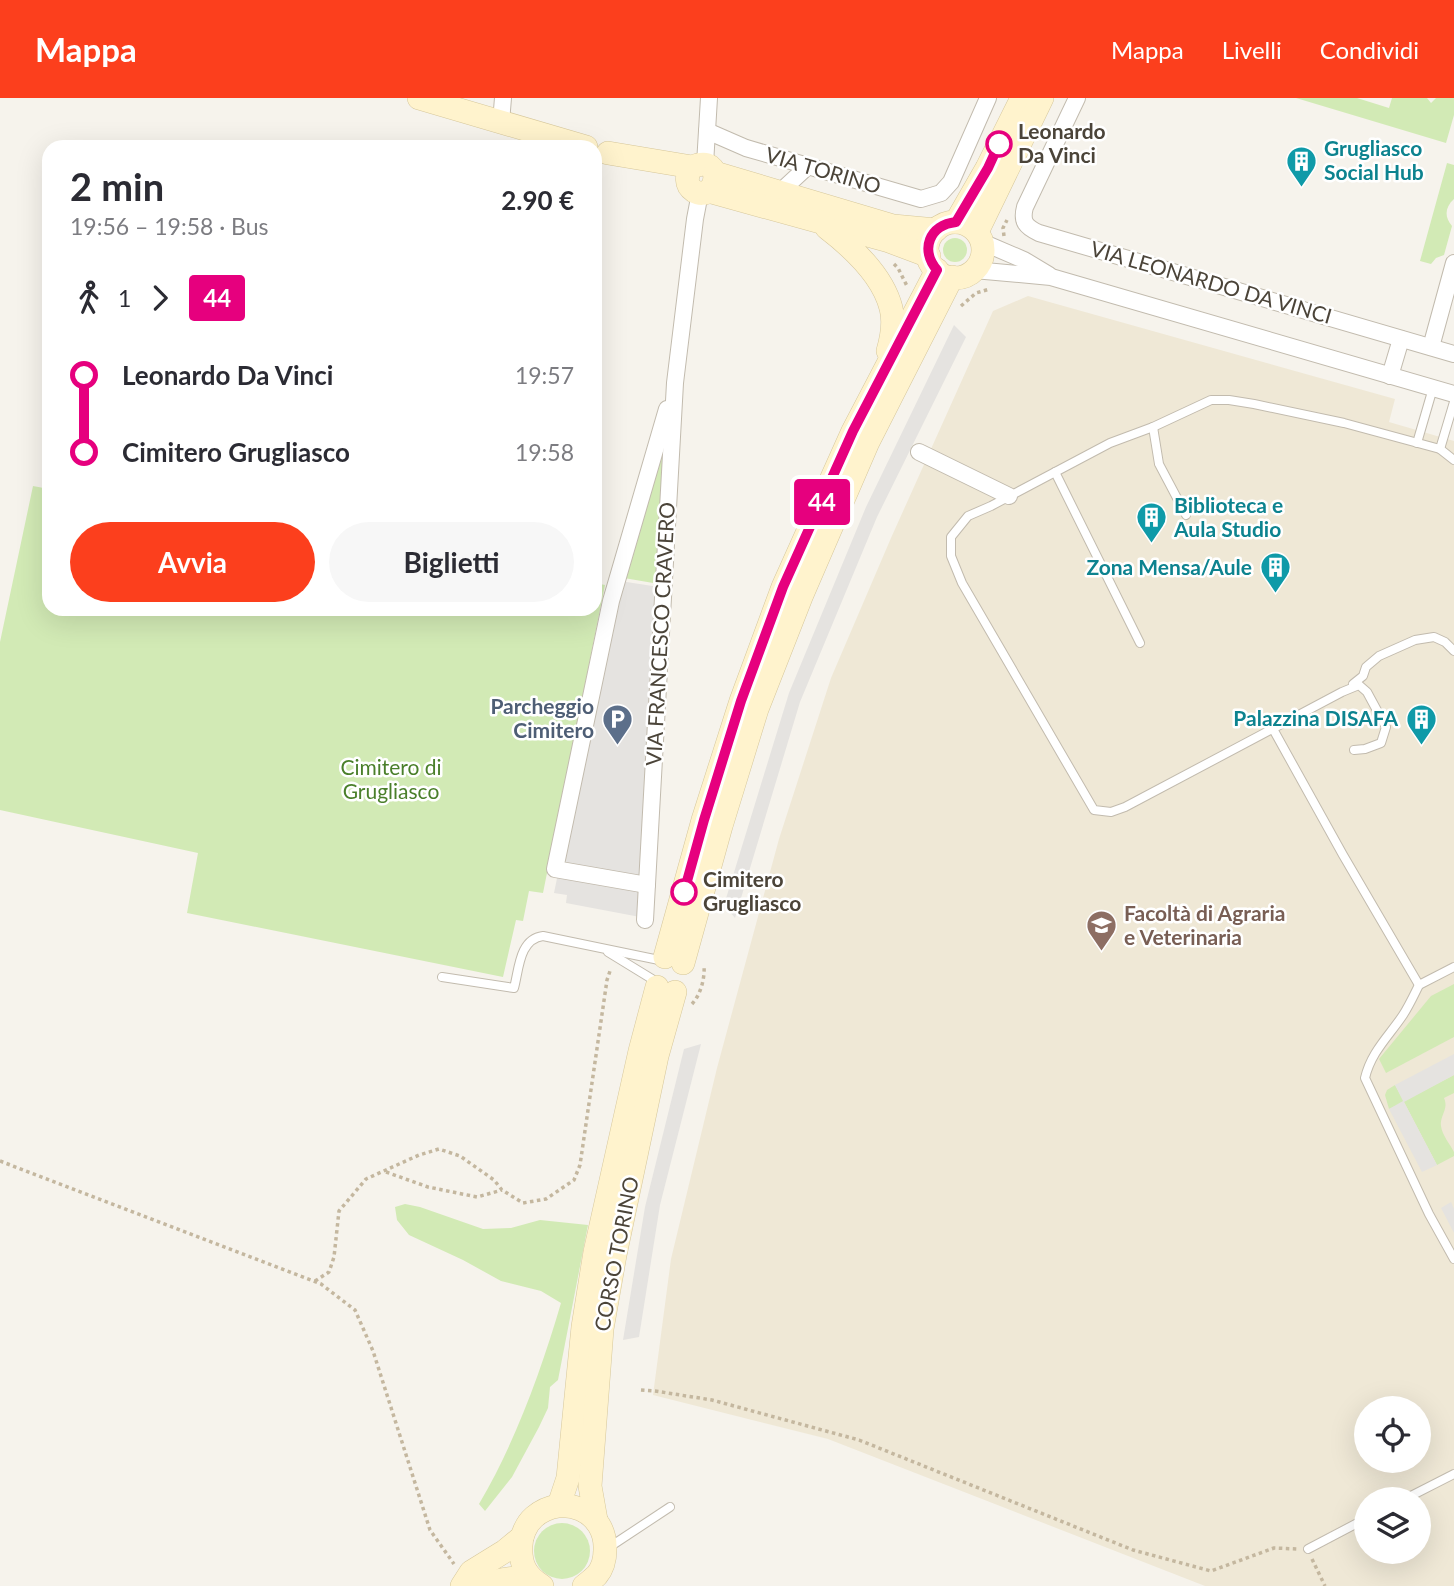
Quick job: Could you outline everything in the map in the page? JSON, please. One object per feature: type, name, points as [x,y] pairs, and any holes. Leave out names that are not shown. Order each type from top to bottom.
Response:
[{"type":"street","points":[[419,98],[563,140]]},
{"type":"street","points":[[501,122],[503,98]]},
{"type":"street","name":"VIA FRANCESCO CRAVERO","points":[[645,920],[675,383],[709,98]]},
{"type":"street","name":"VIA TORINO","points":[[707,131],[746,148],[921,199],[941,193],[951,182],[988,98]]},
{"type":"street","name":"CORSO TORINO","points":[[559,1505],[568,1478],[583,1327],[595,1252],[639,1051],[673,975],[757,709],[939,268],[928,246],[930,238],[946,226],[988,168],[1022,98]]},
{"type":"street","points":[[602,151],[701,179],[819,222],[889,241],[961,277],[975,270],[982,257],[980,237],[1042,98]]},
{"type":"street","name":"VIA LEONARDO DA VINCI","points":[[1077,98],[1025,207],[1023,222],[1027,228],[1454,354]]},
{"type":"street","points":[[780,192],[807,167]]},
{"type":"street","points":[[701,179],[780,192],[893,226],[971,226],[980,237]]},
{"type":"street","points":[[819,222],[857,254],[879,281],[891,308],[893,333],[880,378]]},
{"type":"street","name":"VIA LEONARDO DA VINCI","points":[[980,237],[1051,277]]},
{"type":"street","points":[[1431,347],[1454,263]]},
{"type":"street","name":"CORSO TORINO","points":[[605,1550],[606,1540],[596,1520],[590,1486],[602,1329],[704,820],[750,676],[783,587],[853,431],[939,268]]},
{"type":"street","name":"VIA LEONARDO DA VINCI","points":[[975,270],[1051,277],[1448,391]]},
{"type":"street","points":[[1390,376],[1401,339]]},
{"type":"street","name":"VIA FRANCESCO CRAVERO","points":[[647,885],[555,869],[611,601],[675,383]]},
{"type":"street","points":[[919,452],[1009,496]]},
{"type":"street","points":[[536,1582],[513,1578],[470,1584],[471,1572],[505,1551],[522,1536],[530,1521],[542,1510],[559,1505],[577,1507],[596,1520]]},
{"type":"street","points":[[522,1536],[521,1560],[524,1570],[536,1582]]},
{"type":"street","points":[[584,1586],[598,1574],[605,1559],[605,1550]]},
{"type":"lane","points":[[1417,443],[1448,391]]},
{"type":"lane","points":[[1440,449],[1448,391]]},
{"type":"lane","points":[[1354,750],[1365,750],[1381,743],[1386,727],[1367,692],[1359,685],[1125,807],[1111,812],[1094,810],[962,583],[951,556],[951,537],[968,516],[1111,443],[1211,400],[1229,400],[1344,423],[1440,449],[1454,460]]},
{"type":"lane","points":[[1153,427],[1158,464],[1186,516]]},
{"type":"lane","points":[[1055,472],[1140,643]]},
{"type":"lane","points":[[1342,692],[1363,676],[1366,667],[1379,656],[1415,640],[1434,637],[1445,642],[1454,651]]},
{"type":"lane","points":[[1273,729],[1419,985]]},
{"type":"lane","points":[[442,977],[514,988],[523,953],[528,942],[536,937],[554,937],[603,948],[673,975]]},
{"type":"lane","points":[[603,948],[615,957],[673,975]]},
{"type":"lane","points":[[1454,967],[1419,985],[1402,1016],[1368,1065],[1366,1078],[1429,1214],[1454,1259]]},
{"type":"lane","points":[[1428,1487],[1454,1474]]},
{"type":"lane","points":[[605,1550],[670,1507]]},
{"type":"lane","points":[[1308,1549],[1354,1525]]},
{"type":"path","points":[[314,1282],[329,1272],[334,1257],[339,1211],[366,1180],[419,1155],[439,1149],[460,1156],[494,1180],[502,1190],[523,1203],[546,1199],[574,1180],[580,1165],[607,980],[615,957]]},
{"type":"path","points":[[705,971],[697,998],[673,975],[705,971]]},
{"type":"path","points":[[0,1161],[321,1284],[355,1310],[373,1351],[430,1530],[470,1584]]},
{"type":"path","points":[[385,1171],[428,1187],[477,1197],[502,1190]]},
{"type":"path","points":[[640,1390],[712,1400],[859,1440],[1133,1550],[1211,1571],[1274,1548],[1308,1549],[1325,1586]]},
{"type":"shaded area","name":"Facoltà di Agraria e Veterinaria","points":[[1028,296],[1395,399],[1389,422],[1454,441],[1454,1586],[1205,1586],[828,1439],[653,1395],[671,1259],[717,1068],[779,839],[831,678],[993,311]]},
{"type":"shaded area","points":[[954,325],[966,337],[877,517],[800,702],[735,918],[724,905],[789,693],[866,507]]},
{"type":"shaded area","name":"Parcheggio Cimitero","points":[[620,581],[659,587],[640,917],[566,903],[567,895],[554,893]]},
{"type":"shaded area","points":[[701,1044],[660,1205],[639,1337],[623,1340],[645,1207],[684,1049]]},
{"type":"shaded area","points":[[1454,1054],[1454,1075],[1404,1102],[1437,1165],[1422,1172],[1389,1109],[1403,1101],[1395,1085]]},
{"type":"shaded area","points":[[1451,1202],[1454,1209],[1454,1233],[1441,1208]]},
{"type":"green space","points":[[1296,98],[1357,98],[1389,108],[1392,98],[1427,98],[1431,103],[1436,98],[1454,98],[1454,115],[1446,143]]},
{"type":"green space","points":[[1447,163],[1454,165],[1454,199],[1447,212],[1452,226],[1444,255],[1431,264],[1420,261]]},
{"type":"green space","points":[[955,238],[964,241],[967,250],[964,259],[955,262],[946,259],[943,250],[946,241]]},
{"type":"green space","points":[[664,452],[659,584],[624,578]]},
{"type":"green space","name":"Cimitero di Grugliasco","points":[[33,486],[42,488],[42,616],[599,616],[543,893],[529,891],[523,921],[516,920],[503,977],[187,913],[198,853],[0,810],[0,642]]},
{"type":"green space","points":[[1454,984],[1454,1037],[1386,1073],[1379,1059],[1431,996]]},
{"type":"green space","points":[[1454,1075],[1454,1093],[1444,1098],[1446,1105],[1441,1126],[1454,1156],[1437,1165],[1404,1102],[1389,1109],[1385,1095],[1387,1090],[1395,1085],[1404,1101]]},
{"type":"green space","points":[[405,1204],[483,1229],[511,1228],[540,1220],[588,1225],[558,1380],[550,1387],[548,1408],[512,1477],[485,1511],[479,1504],[526,1406],[561,1303],[541,1291],[501,1281],[409,1235],[397,1220],[395,1207]]},
{"type":"green space","points":[[562,1523],[573,1525],[582,1531],[588,1540],[588,1562],[582,1571],[573,1577],[562,1579],[551,1577],[542,1571],[536,1562],[534,1551],[536,1540],[542,1531],[551,1525]]},
{"type":"bus line","name":"44","points":[[684,892],[741,701],[783,587],[853,431],[937,270],[929,256],[930,238],[942,225],[956,222],[999,144]]},
{"type":"place","name":"Leonardo Da Vinci","points":[[999,144]]},
{"type":"place","name":"Grugliasco Social Hub","points":[[1301,188]]},
{"type":"place","name":"Biblioteca e Aula Studio","points":[[1151,545]]},
{"type":"place","name":"Zona Mensa/Aule","points":[[1275,595]]},
{"type":"place","name":"Parcheggio Cimitero","points":[[617,746]]},
{"type":"place","name":"Palazzina DISAFA","points":[[1421,746]]},
{"type":"place","name":"Cimitero Grugliasco","points":[[684,892]]},
{"type":"place","name":"Facoltà di Agraria e Veterinaria","points":[[1101,953]]}]
